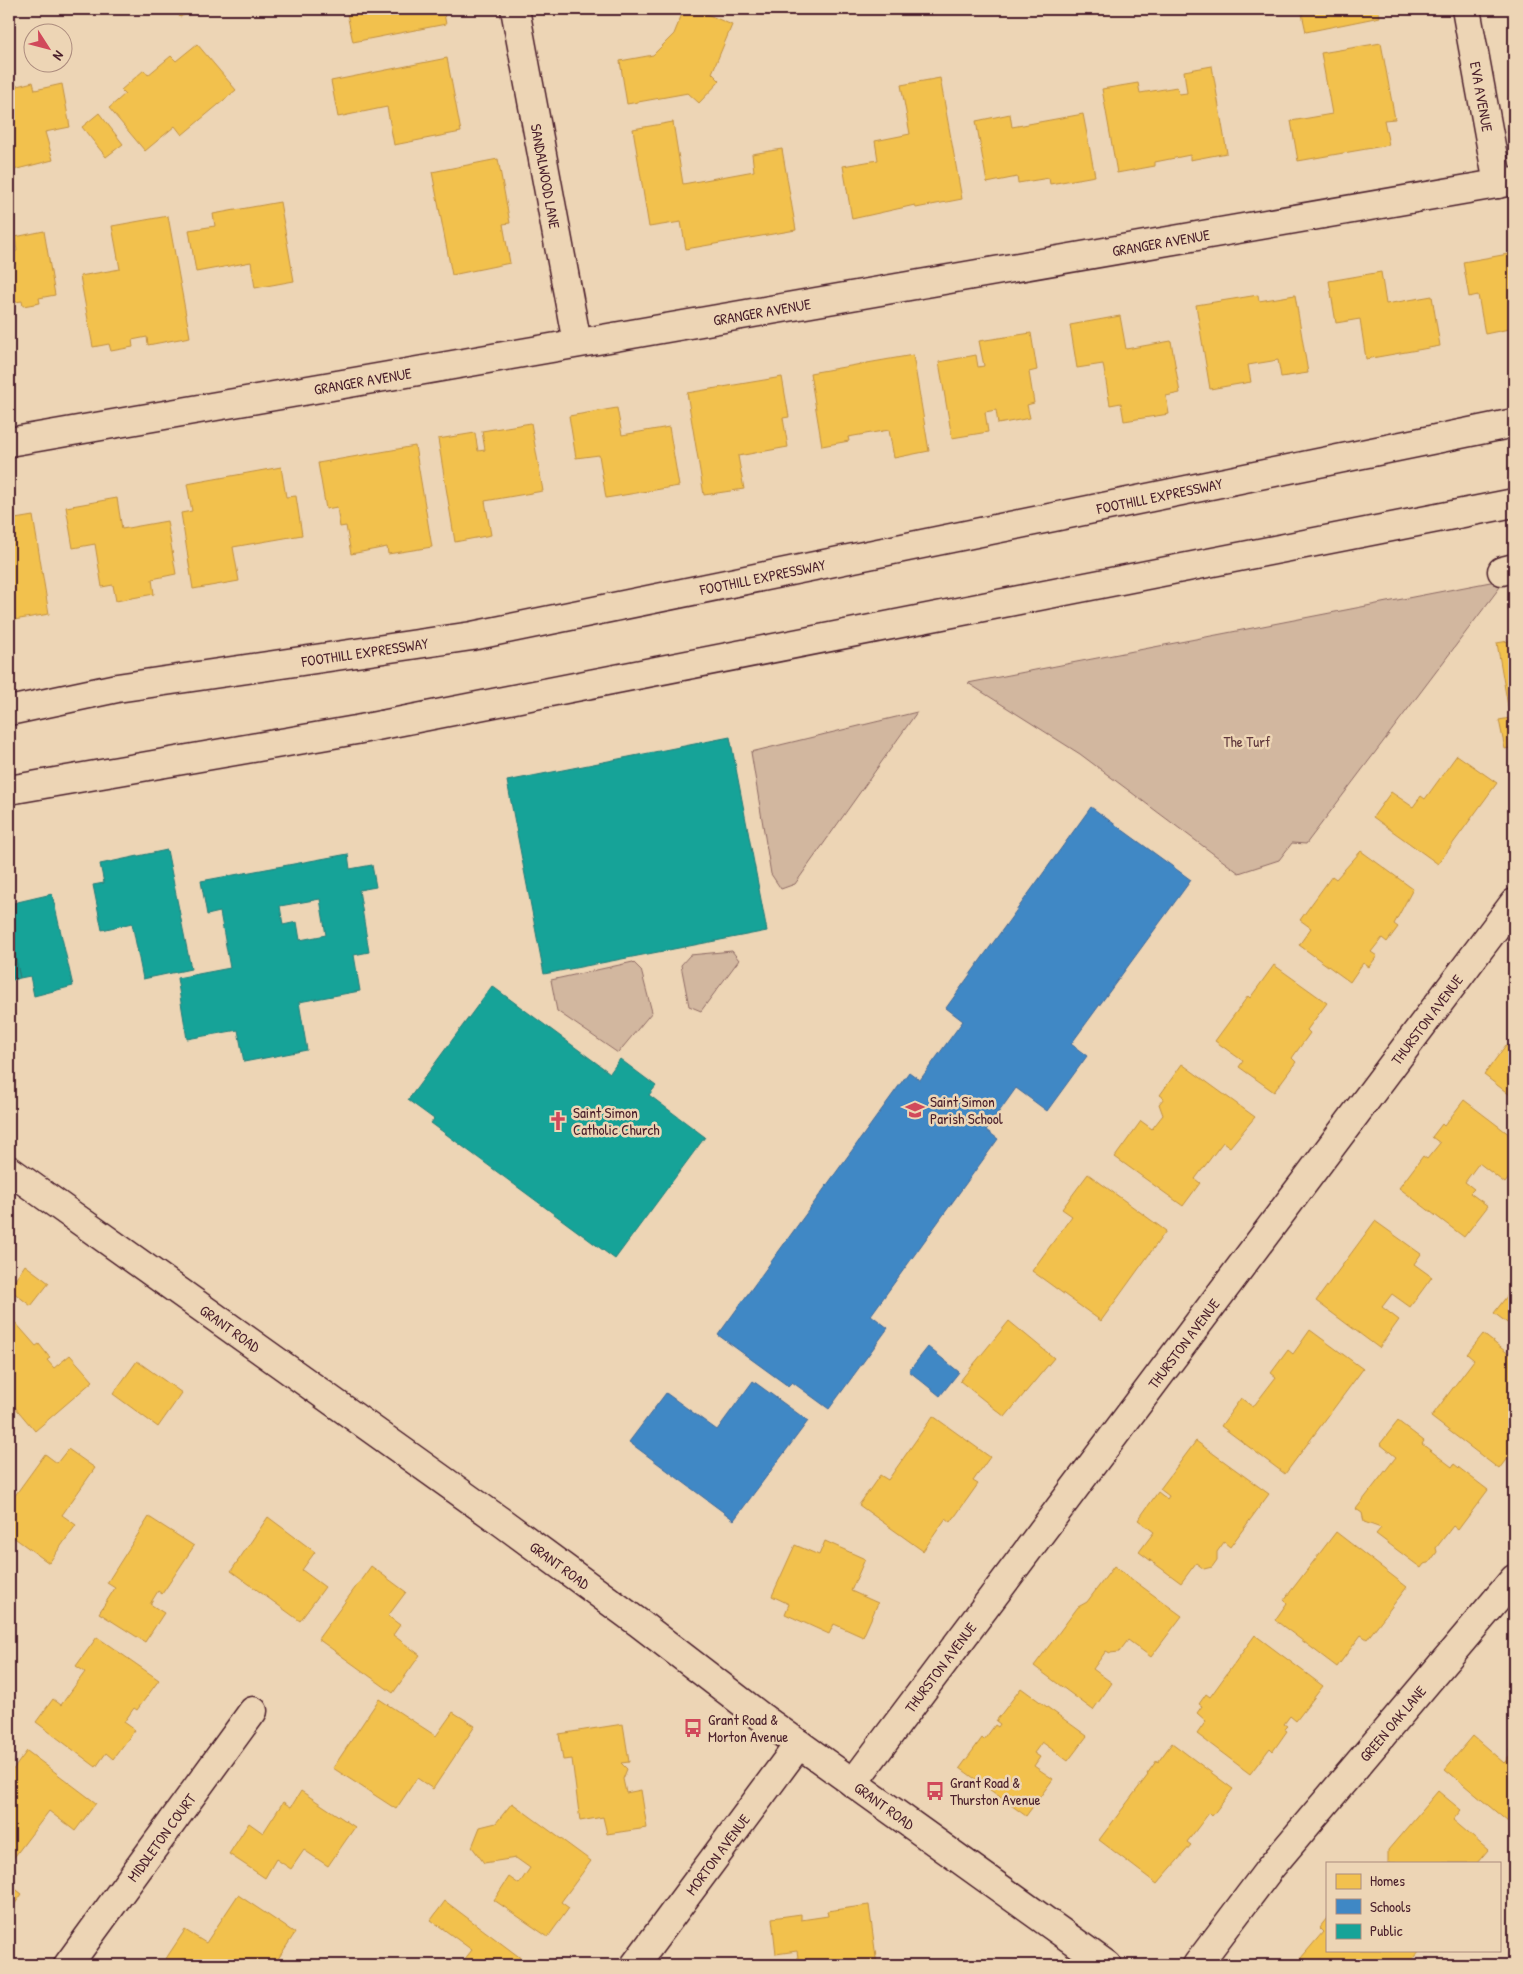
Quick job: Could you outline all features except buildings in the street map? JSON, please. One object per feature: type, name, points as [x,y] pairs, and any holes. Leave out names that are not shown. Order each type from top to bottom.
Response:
[{"type":"main road","name":"SANDALWOOD LANE","points":[[515,9],[577,343]]},
{"type":"main road","name":"EVA AVENUE","points":[[1466,9],[1506,183]]},
{"type":"main road","name":"GRANGER AVENUE","points":[[9,442],[1506,183]]},
{"type":"main road","name":"FOOTHILL EXPRESSWAY","points":[[9,711],[117,688],[472,636],[1514,423]]},
{"type":"main road","points":[[9,790],[356,730],[1514,503]]},
{"type":"main road","name":"THURSTON AVENUE","points":[[853,1783],[1514,903]]},
{"type":"main road","name":"GRANT ROAD","points":[[9,1170],[511,1529],[799,1744],[1106,1965]]},
{"type":"main road","name":"GREEN OAK LANE","points":[[1197,1965],[1271,1867],[1514,1579]]},
{"type":"main road","name":"MIDDLETON COURT","points":[[68,1965],[254,1711]]},
{"type":"main road","name":"MORTON AVENUE","points":[[635,1965],[799,1744]]},
{"type":"green space","name":"The Turf","points":[[1506,579],[1306,844],[1292,843],[1279,860],[1239,873],[1080,754],[968,683]]},
{"type":"green space","points":[[917,712],[795,884],[781,889],[771,874],[751,752]]},
{"type":"green space","points":[[732,951],[739,960],[701,1011],[689,1006],[681,965],[690,955]]},
{"type":"green space","points":[[633,962],[641,970],[652,1012],[618,1053],[557,1011],[551,980]]},
{"type":"place","name":"Saint Simon Parish School","points":[[915,1110]]},
{"type":"place","name":"Saint Simon Catholic Church","points":[[558,1121]]},
{"type":"place","name":"Grant Road & Morton Avenue","points":[[693,1728]]},
{"type":"place","name":"Grant Road & Thurston Avenue","points":[[935,1791]]}]
